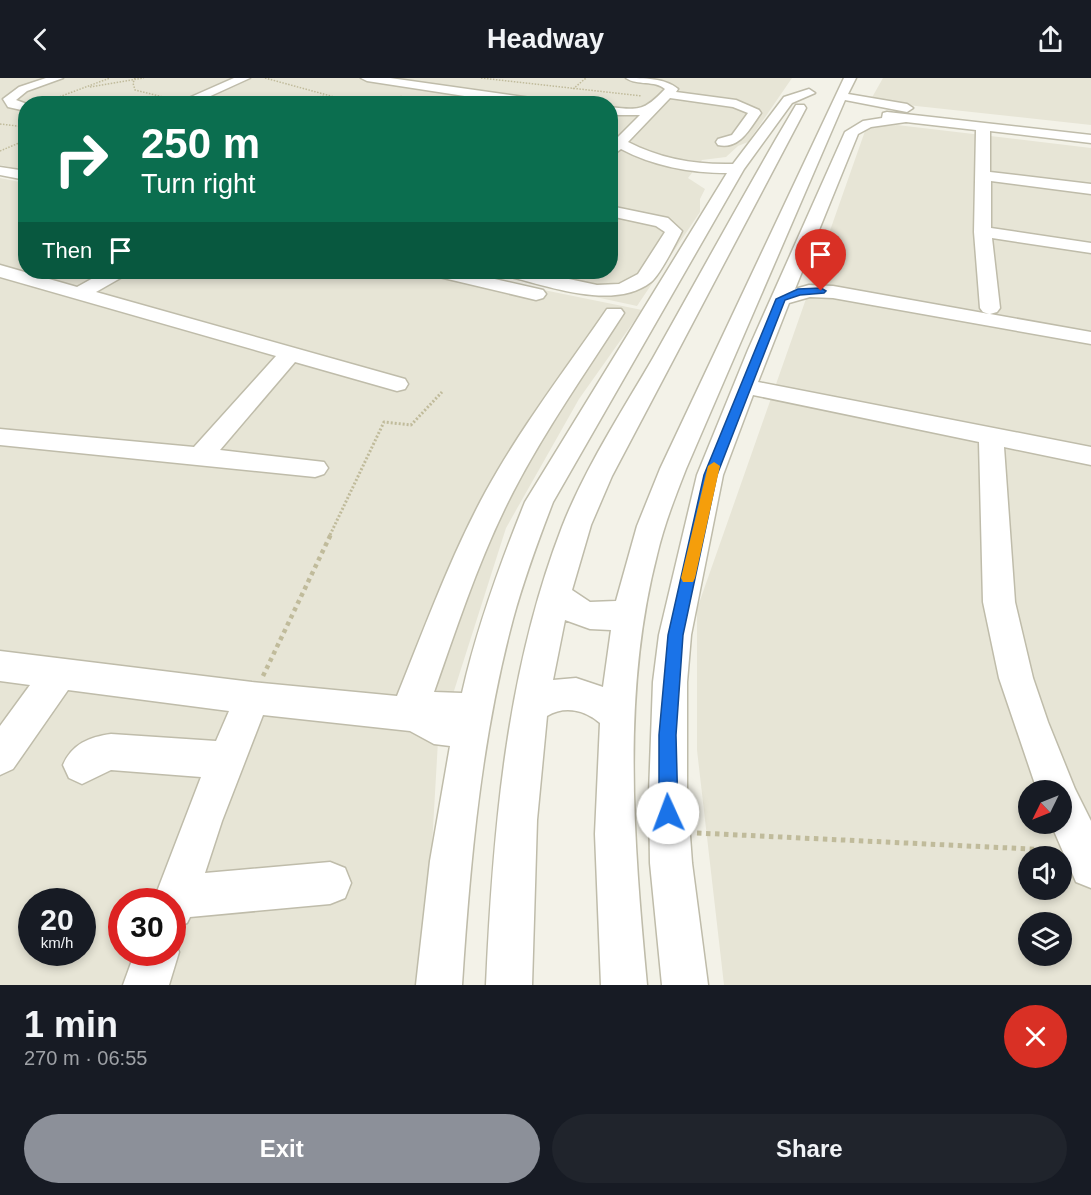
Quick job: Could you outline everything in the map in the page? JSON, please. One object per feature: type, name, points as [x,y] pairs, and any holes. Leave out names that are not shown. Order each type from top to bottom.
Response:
[{"type":"street","points":[[18,105],[12,104],[9,99],[21,90],[57,78]]},
{"type":"street","points":[[201,96],[244,78]]},
{"type":"street","points":[[367,78],[490,96]]},
{"type":"street","points":[[618,145],[672,89],[669,85],[632,78]]},
{"type":"street","points":[[724,165],[788,100],[814,85]]},
{"type":"street","points":[[509,985],[511,895],[519,786],[543,640],[568,550],[596,478],[814,85]]},
{"type":"street","points":[[439,985],[453,831],[471,721],[508,579],[539,502],[652,311],[739,136],[755,113],[736,104],[666,96]]},
{"type":"street","points":[[844,105],[1091,128]]},
{"type":"street","points":[[844,105],[874,109],[907,118],[1091,140]]},
{"type":"street","points":[[624,985],[615,841],[618,716],[631,609],[644,549],[660,499],[730,344],[844,105]]},
{"type":"street","points":[[618,111],[648,114]]},
{"type":"street","points":[[686,985],[669,832],[668,735],[675,635],[710,475],[759,350],[852,132],[868,124],[907,118]]},
{"type":"street","points":[[983,127],[983,232],[990,308]]},
{"type":"street","points":[[618,149],[653,162]]},
{"type":"street","points":[[621,165],[653,162],[724,165],[777,150]]},
{"type":"street","points":[[0,157],[18,160]]},
{"type":"street","points":[[0,171],[18,174]]},
{"type":"street","points":[[982,175],[1091,189]]},
{"type":"street","points":[[545,279],[597,291],[615,291],[636,284],[645,278],[674,231],[662,222],[618,213]]},
{"type":"street","points":[[983,232],[1091,248]]},
{"type":"street","points":[[796,264],[821,276],[847,282],[1091,326]]},
{"type":"street","points":[[0,271],[18,276]]},
{"type":"street","points":[[29,279],[397,384]]},
{"type":"street","points":[[80,293],[105,279]]},
{"type":"street","points":[[471,279],[614,313],[690,309]]},
{"type":"street","points":[[781,299],[798,292],[833,292],[1091,338]]},
{"type":"street","points":[[412,715],[460,574],[486,517],[536,430],[614,313]]},
{"type":"street","points":[[730,344],[759,350]]},
{"type":"street","points":[[200,457],[289,355]]},
{"type":"street","points":[[745,386],[1091,456]]},
{"type":"street","points":[[991,435],[999,602],[1016,678],[1052,780]]},
{"type":"street","points":[[0,437],[315,468]]},
{"type":"street","points":[[555,592],[568,607],[589,616],[611,617],[631,609]]},
{"type":"street","points":[[0,666],[252,698],[412,715],[434,727],[471,721]]},
{"type":"street","points":[[0,756],[60,674]]},
{"type":"street","points":[[531,706],[554,694],[580,694],[594,698],[618,716]]},
{"type":"street","points":[[179,888],[202,821],[252,698]]},
{"type":"street","points":[[82,765],[98,754],[111,752],[227,760]]},
{"type":"street","points":[[1072,825],[1087,859]]},
{"type":"street","points":[[186,901],[330,883]]},
{"type":"street","points":[[146,985],[152,966]]},
{"type":"path","points":[[62,96],[110,78]]},
{"type":"path","points":[[83,88],[144,78]]},
{"type":"path","points":[[265,78],[329,96]]},
{"type":"path","points":[[481,78],[572,89],[666,96]]},
{"type":"path","points":[[505,81],[510,78]]},
{"type":"path","points":[[572,89],[586,78]]},
{"type":"path","points":[[134,79],[135,90],[152,96]]},
{"type":"path","points":[[0,124],[18,126]]},
{"type":"path","points":[[0,151],[18,143]]},
{"type":"path","points":[[252,698],[384,422],[411,425],[442,392]]},
{"type":"path","points":[[669,832],[1087,859]]},
{"type":"shaded area","points":[[0,78],[792,78],[748,142],[738,146],[726,157],[702,160],[688,178],[705,189],[700,199],[700,212],[637,306],[513,279],[618,279],[618,96],[18,96],[18,169],[0,165]]},
{"type":"shaded area","points":[[883,78],[1091,78],[1091,125],[870,101]]},
{"type":"shaded area","points":[[897,125],[1091,148],[1091,985],[724,985],[697,750],[697,609],[865,131],[873,127]]},
{"type":"shaded area","points":[[0,178],[18,182],[18,279],[489,279],[642,310],[579,399],[506,528],[438,741],[424,985],[0,985]]},
{"type":"slow traffic","points":[[688,578],[710,475],[714,466]]},
{"type":"route","points":[[668,813],[670,682],[675,635],[710,475],[781,299],[798,292],[821,291]]}]
